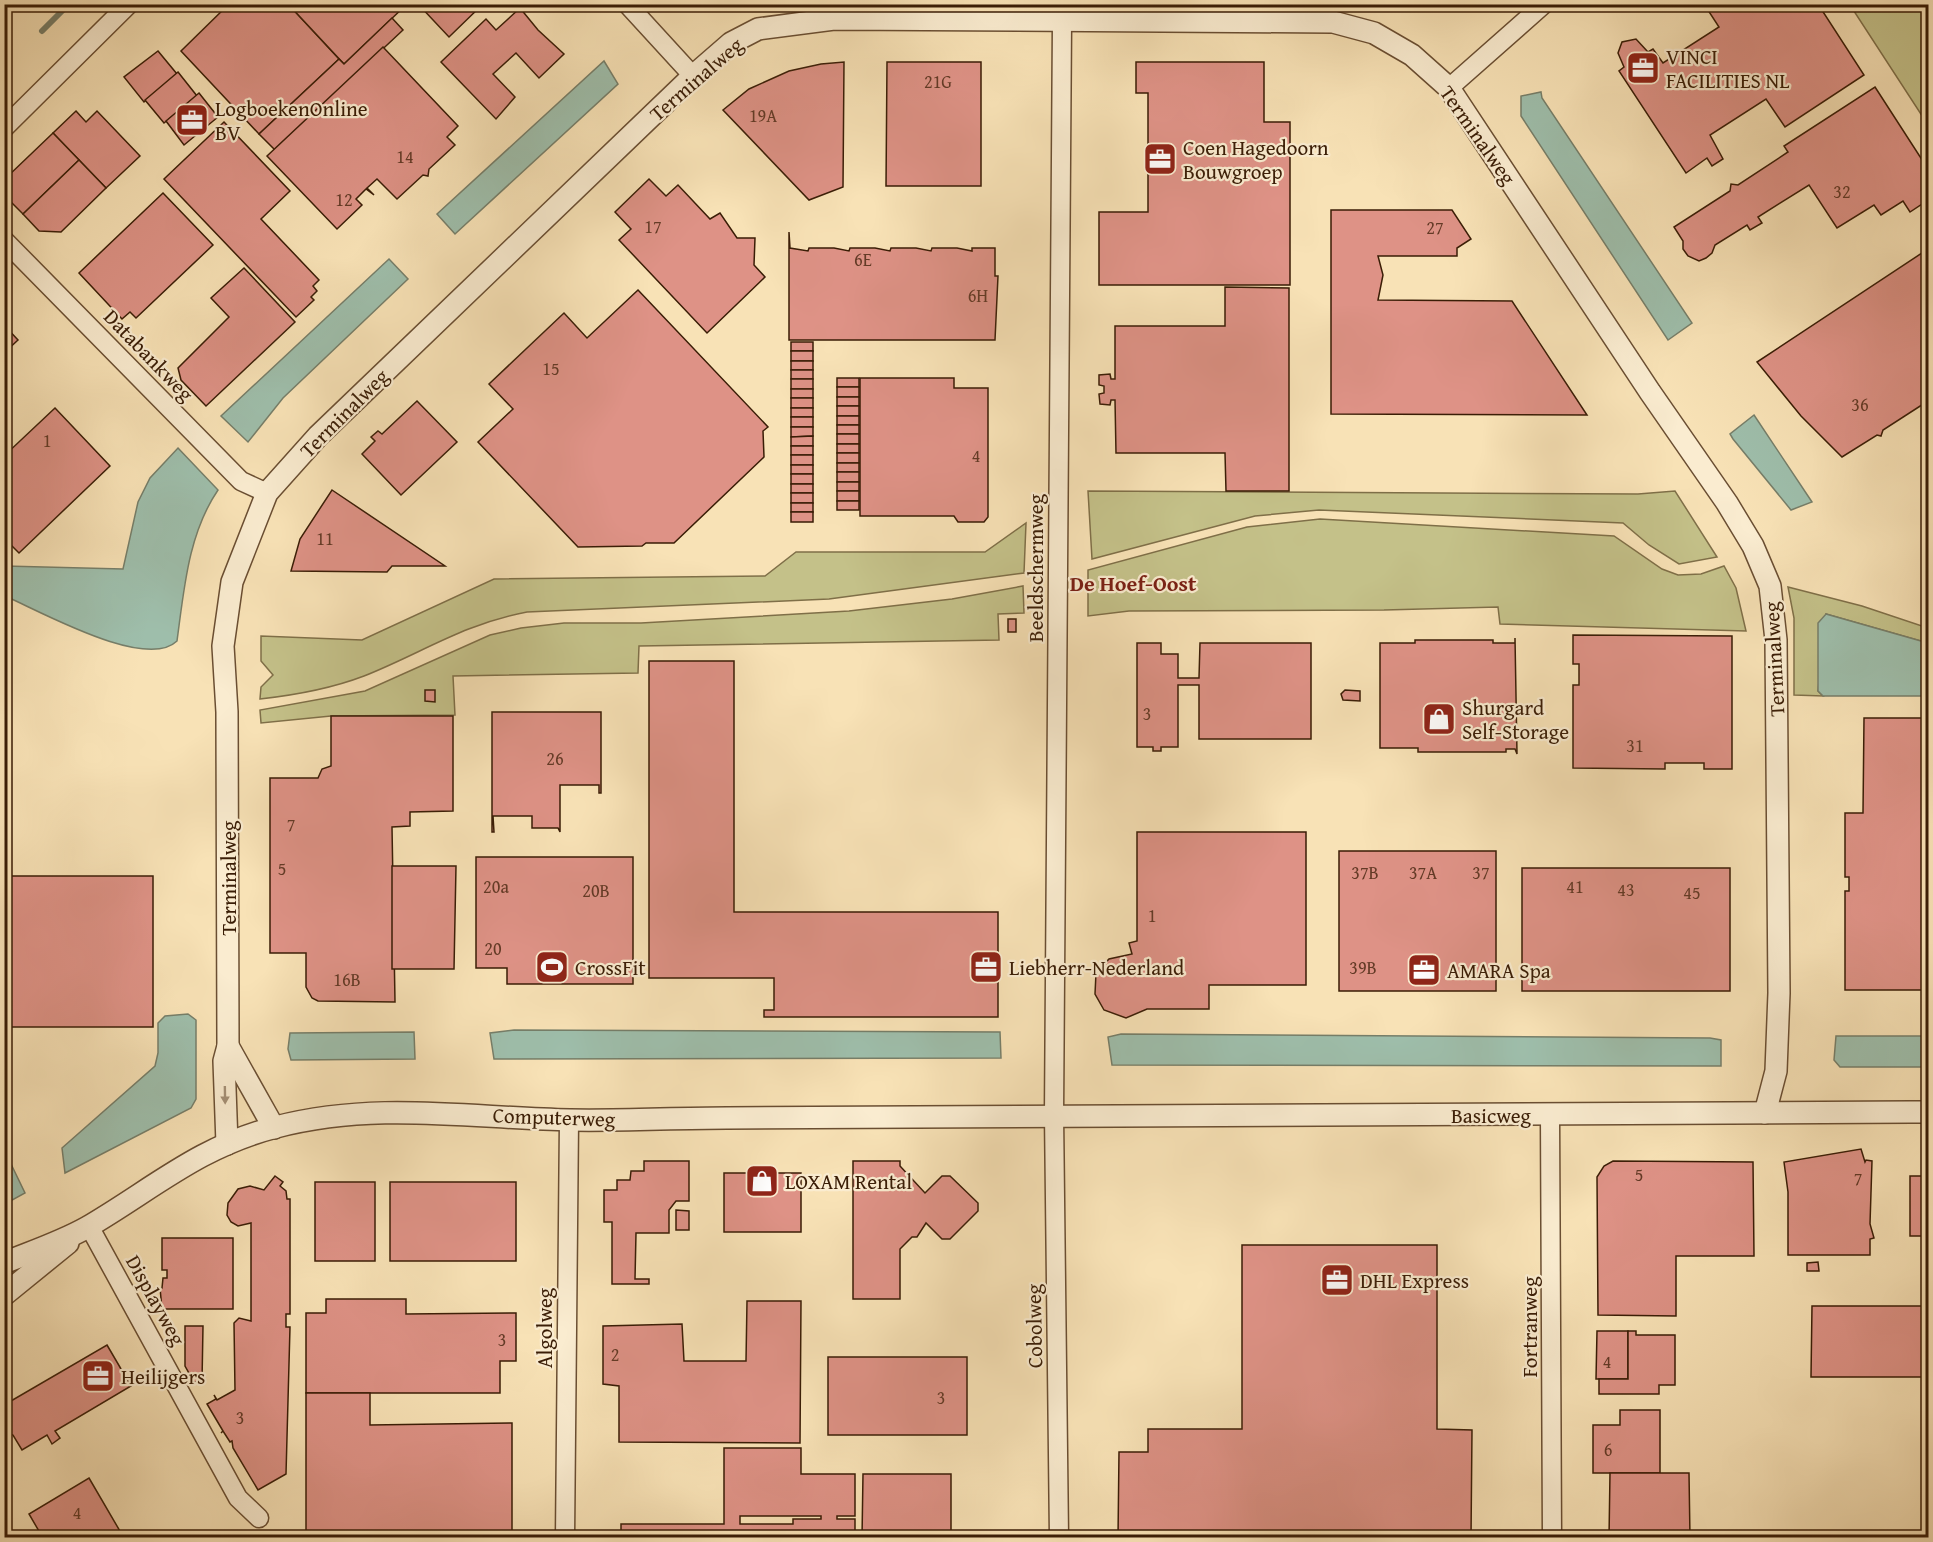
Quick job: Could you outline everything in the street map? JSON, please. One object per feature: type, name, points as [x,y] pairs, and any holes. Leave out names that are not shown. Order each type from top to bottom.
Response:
[{"type":"street","points":[[4,128],[129,4]]},
{"type":"street","points":[[627,4],[693,76]]},
{"type":"street","points":[[1449,88],[1544,4]]},
{"type":"street","name":"Terminalweg","points":[[226,1144],[224,1061],[228,1046],[227,711],[223,646],[232,582],[267,493],[318,436],[693,76],[731,43],[758,29],[834,19],[1333,22],[1374,33],[1412,55],[1449,88],[1650,392],[1727,503],[1753,546],[1770,586],[1776,640],[1779,993],[1776,1071],[1765,1113]]},
{"type":"street","name":"Beeldschermweg","points":[[1054,1114],[1062,22]]},
{"type":"street","name":"Databankweg","points":[[4,240],[240,481],[267,493]]},
{"type":"street","name":"Terminalweg","points":[[228,1046],[274,1128]]},
{"type":"street","name":"Computerweg","points":[[4,1295],[86,1228],[182,1165],[226,1144],[274,1128],[355,1113],[419,1111],[568,1120],[1054,1114]]},
{"type":"street","name":"Basicweg","points":[[1054,1114],[1550,1116],[1929,1112]]},
{"type":"street","name":"Cobolweg","points":[[1054,1114],[1059,1538]]},
{"type":"street","name":"Fortranweg","points":[[1550,1116],[1552,1538]]},
{"type":"street","name":"Algolweg","points":[[565,1538],[568,1120]]},
{"type":"street","name":"Computerweg","points":[[4,1263],[86,1228]]},
{"type":"street","name":"Displayweg","points":[[86,1228],[238,1498],[259,1518]]},
{"type":"shaded area","points":[[1850,5],[1928,5],[1928,125]]},
{"type":"shaded area","points":[[604,61],[618,84],[455,234],[437,214]]},
{"type":"shaded area","points":[[1541,92],[1542,98],[1692,323],[1668,340],[1521,116],[1521,96]]},
{"type":"shaded area","points":[[389,259],[408,279],[283,398],[248,442],[221,416]]},
{"type":"shaded area","points":[[1754,415],[1812,502],[1791,510],[1733,439],[1730,434]]},
{"type":"shaded area","points":[[178,448],[218,490],[200,525],[194,544],[185,582],[177,641],[162,648],[142,649],[118,644],[67,625],[5,596],[5,566],[123,569],[138,502],[150,478]]},
{"type":"shaded area","points":[[1088,491],[1638,494],[1675,491],[1717,557],[1679,564],[1649,545],[1623,523],[1319,510],[1255,516],[1092,559]]},
{"type":"shaded area","points":[[1320,519],[1614,536],[1662,569],[1678,575],[1701,574],[1724,566],[1736,588],[1746,631],[1500,624],[1498,607],[1129,611],[1088,616],[1088,570],[1247,527]]},
{"type":"shaded area","points":[[1026,523],[1024,573],[829,599],[527,612],[463,631],[351,681],[313,691],[260,699],[261,687],[273,675],[261,661],[261,636],[362,640],[494,579],[765,576],[796,552],[985,552]]},
{"type":"shaded area","points":[[1023,586],[1024,613],[998,614],[999,640],[639,646],[638,673],[453,676],[455,715],[331,716],[261,723],[260,710],[365,691],[490,635],[521,628],[564,623],[641,623],[849,611],[952,599]]},
{"type":"shaded area","points":[[1788,587],[1862,606],[1928,628],[1928,643],[1826,614],[1818,691],[1823,696],[1794,695],[1794,618]]},
{"type":"shaded area","points":[[1826,614],[1928,643],[1928,696],[1823,696],[1818,691],[1818,623]]},
{"type":"shaded area","points":[[188,1014],[196,1020],[196,1099],[191,1108],[65,1173],[62,1148],[155,1066],[158,1053],[158,1023],[165,1016]]},
{"type":"shaded area","points":[[514,1030],[1000,1032],[1001,1058],[494,1059],[490,1033]]},
{"type":"shaded area","points":[[414,1032],[415,1059],[291,1060],[288,1049],[290,1033]]},
{"type":"shaded area","points":[[1121,1034],[1710,1038],[1721,1040],[1721,1066],[1112,1065],[1108,1037]]},
{"type":"shaded area","points":[[1836,1036],[1928,1036],[1928,1067],[1840,1067],[1834,1060]]},
{"type":"shaded area","points":[[11,1164],[25,1193],[5,1204],[5,1167]]},
{"type":"building","points":[[229,4],[288,4],[339,59],[259,134],[181,51]]},
{"type":"building","points":[[288,4],[407,4],[344,64]]},
{"type":"building","points":[[418,4],[483,4],[449,37]]},
{"type":"building","points":[[1704,4],[1818,4],[1864,75],[1785,127],[1766,99],[1710,135],[1723,159],[1712,166],[1707,158],[1686,173],[1619,71],[1624,67],[1618,53],[1622,42],[1636,39],[1648,52],[1653,49],[1663,63],[1719,27]]},
{"type":"building","points":[[520,8],[538,30],[564,54],[539,78],[516,53],[493,74],[515,97],[496,119],[441,62],[486,19],[496,30]]},
{"type":"building","points":[[392,18],[403,30],[275,150],[259,134],[339,59],[344,64]]},
{"type":"building","points":[[383,47],[458,126],[447,137],[455,145],[429,169],[428,176],[423,175],[397,199],[377,179],[367,188],[374,195],[366,189],[356,199],[362,205],[337,229],[267,156]]},
{"type":"building","points":[[158,51],[177,74],[144,102],[124,77]]},
{"type":"building","points":[[844,62],[843,187],[809,200],[723,110],[749,89],[789,71]]},
{"type":"building","points":[[887,62],[981,62],[981,186],[886,186]]},
{"type":"building","points":[[1136,62],[1264,62],[1264,122],[1290,122],[1290,285],[1099,285],[1099,212],[1148,212],[1148,93],[1136,93]]},
{"type":"building","points":[[178,72],[197,96],[164,123],[145,100]]},
{"type":"building","points":[[1875,87],[1928,169],[1928,200],[1910,212],[1903,201],[1881,215],[1874,205],[1837,228],[1809,185],[1758,217],[1762,223],[1750,230],[1747,225],[1715,245],[1712,253],[1706,258],[1699,261],[1688,256],[1683,249],[1683,241],[1674,227],[1730,191],[1731,184],[1738,185],[1788,152],[1784,146]]},
{"type":"building","points":[[199,93],[218,117],[184,145],[166,121]]},
{"type":"building","points":[[76,111],[86,122],[97,111],[140,156],[106,188],[53,133]]},
{"type":"building","points":[[224,122],[290,191],[261,219],[319,280],[313,286],[317,291],[311,297],[314,300],[296,317],[164,179]]},
{"type":"building","points":[[53,133],[79,160],[23,214],[7,198],[8,176]]},
{"type":"building","points":[[79,160],[106,188],[61,232],[39,231],[23,214]]},
{"type":"building","points":[[649,179],[666,196],[678,185],[710,219],[720,213],[737,238],[755,238],[754,265],[765,277],[707,333],[619,240],[631,229],[615,212]]},
{"type":"building","points":[[163,193],[213,245],[136,318],[130,312],[122,319],[79,273]]},
{"type":"building","points":[[1331,210],[1452,210],[1471,239],[1457,248],[1457,256],[1378,256],[1383,275],[1378,300],[1512,301],[1587,415],[1331,414]]},
{"type":"building","points":[[789,232],[790,248],[808,251],[809,248],[834,248],[849,251],[850,248],[875,248],[890,251],[891,248],[916,248],[931,251],[932,248],[957,248],[972,251],[972,248],[995,248],[995,276],[998,276],[995,340],[789,340]]},
{"type":"building","points":[[1928,249],[1928,401],[1883,430],[1881,436],[1877,435],[1842,457],[1801,416],[1757,362]]},
{"type":"building","points":[[244,268],[295,322],[206,406],[181,380],[178,368],[229,317],[211,298]]},
{"type":"building","points":[[1225,287],[1289,288],[1289,491],[1226,491],[1225,453],[1116,453],[1115,400],[1111,400],[1110,405],[1100,404],[1099,394],[1104,393],[1104,386],[1099,385],[1099,375],[1110,374],[1111,379],[1115,379],[1115,326],[1225,326]]},
{"type":"building","points":[[638,290],[768,427],[763,431],[764,457],[674,543],[578,547],[478,442],[513,409],[489,384],[564,313],[587,338]]},
{"type":"building","points":[[4,325],[18,340],[4,353]]},
{"type":"building","points":[[791,342],[813,342],[813,351],[791,351]]},
{"type":"building","points":[[791,351],[813,351],[813,361],[791,361]]},
{"type":"building","points":[[791,361],[813,361],[813,370],[791,370]]},
{"type":"building","points":[[791,370],[813,370],[813,379],[791,379]]},
{"type":"building","points":[[837,378],[859,378],[859,387],[837,387]]},
{"type":"building","points":[[860,378],[954,378],[954,388],[988,388],[988,517],[984,522],[958,522],[954,516],[860,516]]},
{"type":"building","points":[[791,379],[813,379],[813,389],[791,389]]},
{"type":"building","points":[[837,387],[859,387],[859,397],[837,397]]},
{"type":"building","points":[[791,389],[813,389],[813,398],[791,398]]},
{"type":"building","points":[[837,397],[859,397],[859,406],[837,406]]},
{"type":"building","points":[[791,398],[813,398],[813,408],[791,408]]},
{"type":"building","points":[[417,401],[457,442],[401,495],[362,454],[375,441],[371,437],[378,431],[382,434]]},
{"type":"building","points":[[837,406],[859,406],[859,416],[837,416]]},
{"type":"building","points":[[55,408],[110,466],[19,553],[4,538],[4,456]]},
{"type":"building","points":[[791,408],[813,408],[813,417],[791,417]]},
{"type":"building","points":[[837,416],[859,416],[859,425],[837,425]]},
{"type":"building","points":[[791,417],[813,417],[813,427],[791,427]]},
{"type":"building","points":[[837,425],[859,425],[859,434],[837,434]]},
{"type":"building","points":[[791,427],[813,427],[813,436],[791,437]]},
{"type":"building","points":[[837,434],[859,434],[859,444],[837,444]]},
{"type":"building","points":[[813,436],[813,446],[791,446],[791,437]]},
{"type":"building","points":[[837,444],[859,444],[859,453],[837,453]]},
{"type":"building","points":[[791,446],[813,446],[813,455],[791,455]]},
{"type":"building","points":[[837,453],[859,453],[859,463],[837,463]]},
{"type":"building","points":[[791,455],[813,455],[813,465],[791,465]]},
{"type":"building","points":[[837,463],[859,463],[859,472],[837,472]]},
{"type":"building","points":[[791,465],[813,465],[813,474],[791,474]]},
{"type":"building","points":[[837,472],[859,472],[859,482],[837,482]]},
{"type":"building","points":[[791,474],[813,474],[813,484],[791,484]]},
{"type":"building","points":[[837,482],[859,482],[859,491],[837,491]]},
{"type":"building","points":[[791,484],[813,484],[813,493],[791,493]]},
{"type":"building","points":[[332,490],[445,566],[392,566],[387,572],[291,571],[300,539]]},
{"type":"building","points":[[837,491],[859,491],[859,501],[837,501]]},
{"type":"building","points":[[791,493],[813,493],[813,503],[791,503]]},
{"type":"building","points":[[837,501],[859,501],[859,510],[837,510]]},
{"type":"building","points":[[791,503],[813,503],[813,512],[791,512]]},
{"type":"building","points":[[791,512],[813,512],[813,522],[791,522]]},
{"type":"building","points":[[1008,619],[1016,619],[1016,632],[1008,632]]},
{"type":"building","points":[[1573,635],[1732,636],[1732,769],[1704,769],[1704,763],[1665,763],[1665,769],[1573,768],[1573,685],[1579,685],[1579,664],[1573,664]]},
{"type":"building","points":[[1515,638],[1517,754],[1515,749],[1506,749],[1506,752],[1418,752],[1418,748],[1380,748],[1380,643],[1415,643],[1415,640],[1493,640],[1493,643],[1515,643]]},
{"type":"building","points":[[1137,643],[1161,643],[1161,654],[1178,654],[1178,678],[1199,678],[1200,643],[1311,643],[1311,739],[1199,739],[1199,685],[1178,685],[1178,747],[1161,747],[1161,751],[1153,751],[1153,747],[1137,747]]},
{"type":"building","points":[[649,661],[734,661],[734,912],[998,912],[998,1017],[764,1017],[764,1010],[774,1010],[774,978],[649,978]]},
{"type":"building","points":[[425,690],[435,690],[435,702],[425,701]]},
{"type":"building","points":[[1345,690],[1360,691],[1360,701],[1343,700],[1341,694]]},
{"type":"building","points":[[492,712],[601,712],[601,793],[599,793],[599,785],[560,785],[560,832],[558,828],[532,828],[532,816],[493,816],[494,832],[492,832]]},
{"type":"building","points":[[331,716],[453,716],[453,811],[410,812],[410,826],[392,827],[395,1002],[318,1001],[312,998],[306,987],[306,953],[270,953],[270,778],[318,778],[322,769],[331,766]]},
{"type":"building","points":[[1864,718],[1928,718],[1928,990],[1845,990],[1845,891],[1849,891],[1849,877],[1845,877],[1845,813],[1863,813]]},
{"type":"building","points":[[1137,832],[1306,832],[1306,985],[1209,985],[1209,1009],[1147,1009],[1126,1018],[1104,1010],[1095,994],[1096,973],[1109,959],[1132,954],[1129,943],[1137,941]]},
{"type":"building","points":[[1339,851],[1496,851],[1496,991],[1339,991]]},
{"type":"building","points":[[476,857],[633,857],[633,984],[507,984],[507,968],[476,968]]},
{"type":"building","points":[[392,866],[456,866],[454,969],[392,969]]},
{"type":"building","points":[[1522,868],[1730,868],[1730,991],[1522,991]]},
{"type":"building","points":[[4,876],[153,876],[153,1027],[4,1027]]},
{"type":"building","points":[[1861,1149],[1865,1162],[1866,1160],[1872,1161],[1870,1224],[1874,1238],[1870,1239],[1870,1255],[1788,1255],[1788,1192],[1784,1162]]},
{"type":"building","points":[[644,1161],[689,1161],[689,1201],[676,1201],[669,1210],[669,1233],[636,1233],[635,1279],[649,1279],[649,1284],[612,1284],[612,1222],[604,1222],[604,1190],[617,1190],[617,1180],[630,1180],[631,1171],[644,1171]]},
{"type":"building","points":[[853,1161],[900,1161],[900,1166],[925,1193],[942,1176],[950,1176],[978,1203],[978,1211],[950,1239],[942,1239],[926,1223],[917,1237],[912,1237],[900,1249],[900,1299],[853,1299]]},
{"type":"building","points":[[1613,1161],[1753,1162],[1754,1256],[1676,1256],[1676,1316],[1598,1315],[1597,1177],[1604,1166]]},
{"type":"building","points":[[724,1173],[801,1173],[801,1232],[724,1232]]},
{"type":"building","points":[[275,1176],[283,1182],[280,1186],[286,1191],[287,1199],[290,1199],[290,1314],[286,1314],[286,1327],[290,1327],[286,1474],[258,1490],[233,1448],[232,1441],[230,1442],[207,1404],[216,1399],[214,1395],[217,1400],[235,1390],[234,1323],[239,1318],[251,1321],[251,1223],[238,1226],[231,1222],[227,1215],[228,1203],[238,1189],[250,1186],[264,1190]]},
{"type":"building","points":[[1910,1176],[1928,1176],[1928,1236],[1910,1236]]},
{"type":"building","points":[[315,1182],[375,1182],[375,1261],[315,1261]]},
{"type":"building","points":[[390,1182],[516,1182],[516,1261],[390,1261]]},
{"type":"building","points":[[676,1210],[689,1211],[689,1230],[676,1230]]},
{"type":"building","points":[[162,1238],[233,1238],[233,1309],[162,1309],[160,1288],[162,1288],[163,1278],[167,1278],[167,1270],[162,1270]]},
{"type":"building","points":[[1242,1245],[1437,1245],[1437,1429],[1472,1430],[1471,1538],[1118,1538],[1119,1452],[1148,1452],[1148,1429],[1242,1429]]},
{"type":"building","points":[[1818,1262],[1819,1271],[1807,1271],[1807,1263]]},
{"type":"building","points":[[326,1299],[406,1299],[406,1314],[516,1313],[516,1361],[500,1361],[500,1393],[306,1393],[306,1313],[326,1313]]},
{"type":"building","points":[[747,1301],[801,1301],[800,1443],[619,1442],[619,1386],[603,1384],[603,1326],[682,1324],[684,1361],[746,1361]]},
{"type":"building","points":[[1812,1306],[1928,1306],[1928,1377],[1811,1377]]},
{"type":"building","points":[[185,1326],[203,1326],[202,1382],[194,1382],[185,1366]]},
{"type":"building","points":[[1597,1331],[1628,1331],[1628,1379],[1596,1379]]},
{"type":"building","points":[[1628,1331],[1636,1331],[1636,1335],[1675,1335],[1675,1385],[1659,1385],[1659,1394],[1599,1394],[1599,1379],[1628,1379]]},
{"type":"building","points":[[107,1345],[131,1386],[55,1431],[60,1438],[52,1444],[47,1435],[22,1450],[13,1435],[4,1432],[4,1405]]},
{"type":"building","points":[[828,1357],[967,1357],[967,1435],[828,1435]]},
{"type":"building","points":[[306,1393],[370,1393],[370,1425],[512,1423],[512,1538],[306,1538]]},
{"type":"building","points":[[1620,1410],[1660,1410],[1660,1473],[1593,1473],[1593,1425],[1620,1425]]},
{"type":"building","points":[[724,1448],[801,1448],[801,1474],[855,1474],[855,1516],[837,1516],[837,1519],[855,1519],[855,1538],[621,1538],[621,1524],[724,1524]],"holes":[[[740,1516],[821,1516],[821,1519],[793,1519],[793,1524],[740,1524]]]},
{"type":"building","points":[[1610,1473],[1689,1473],[1690,1538],[1609,1538]]},
{"type":"building","points":[[863,1474],[951,1474],[951,1534],[954,1534],[954,1538],[862,1538]]},
{"type":"building","points":[[89,1478],[124,1538],[43,1538],[29,1514]]},
{"type":"waterway","points":[[42,31],[69,4]]},
{"type":"waterway","points":[[4,70],[9,66]]},
{"type":"place","name":"VINCI FACILITIES NL","points":[[1643,68]]},
{"type":"place","name":"LogboekenOnline BV","points":[[192,120]]},
{"type":"place","name":"Coen Hagedoorn Bouwgroep","points":[[1160,159]]},
{"type":"place","name":"Shurgard Self-Storage","points":[[1439,719]]},
{"type":"place","name":"CrossFit","points":[[552,967]]},
{"type":"place","name":"Liebherr-Nederland","points":[[986,967]]},
{"type":"place","name":"AMARA Spa","points":[[1424,970]]},
{"type":"place","name":"LOXAM Rental","points":[[762,1181]]},
{"type":"place","name":"DHL Express","points":[[1337,1280]]},
{"type":"place","name":"Heilijgers","points":[[98,1376]]},
{"type":"district","name":"De Hoef-Oost","points":[[1133,583]]}]
